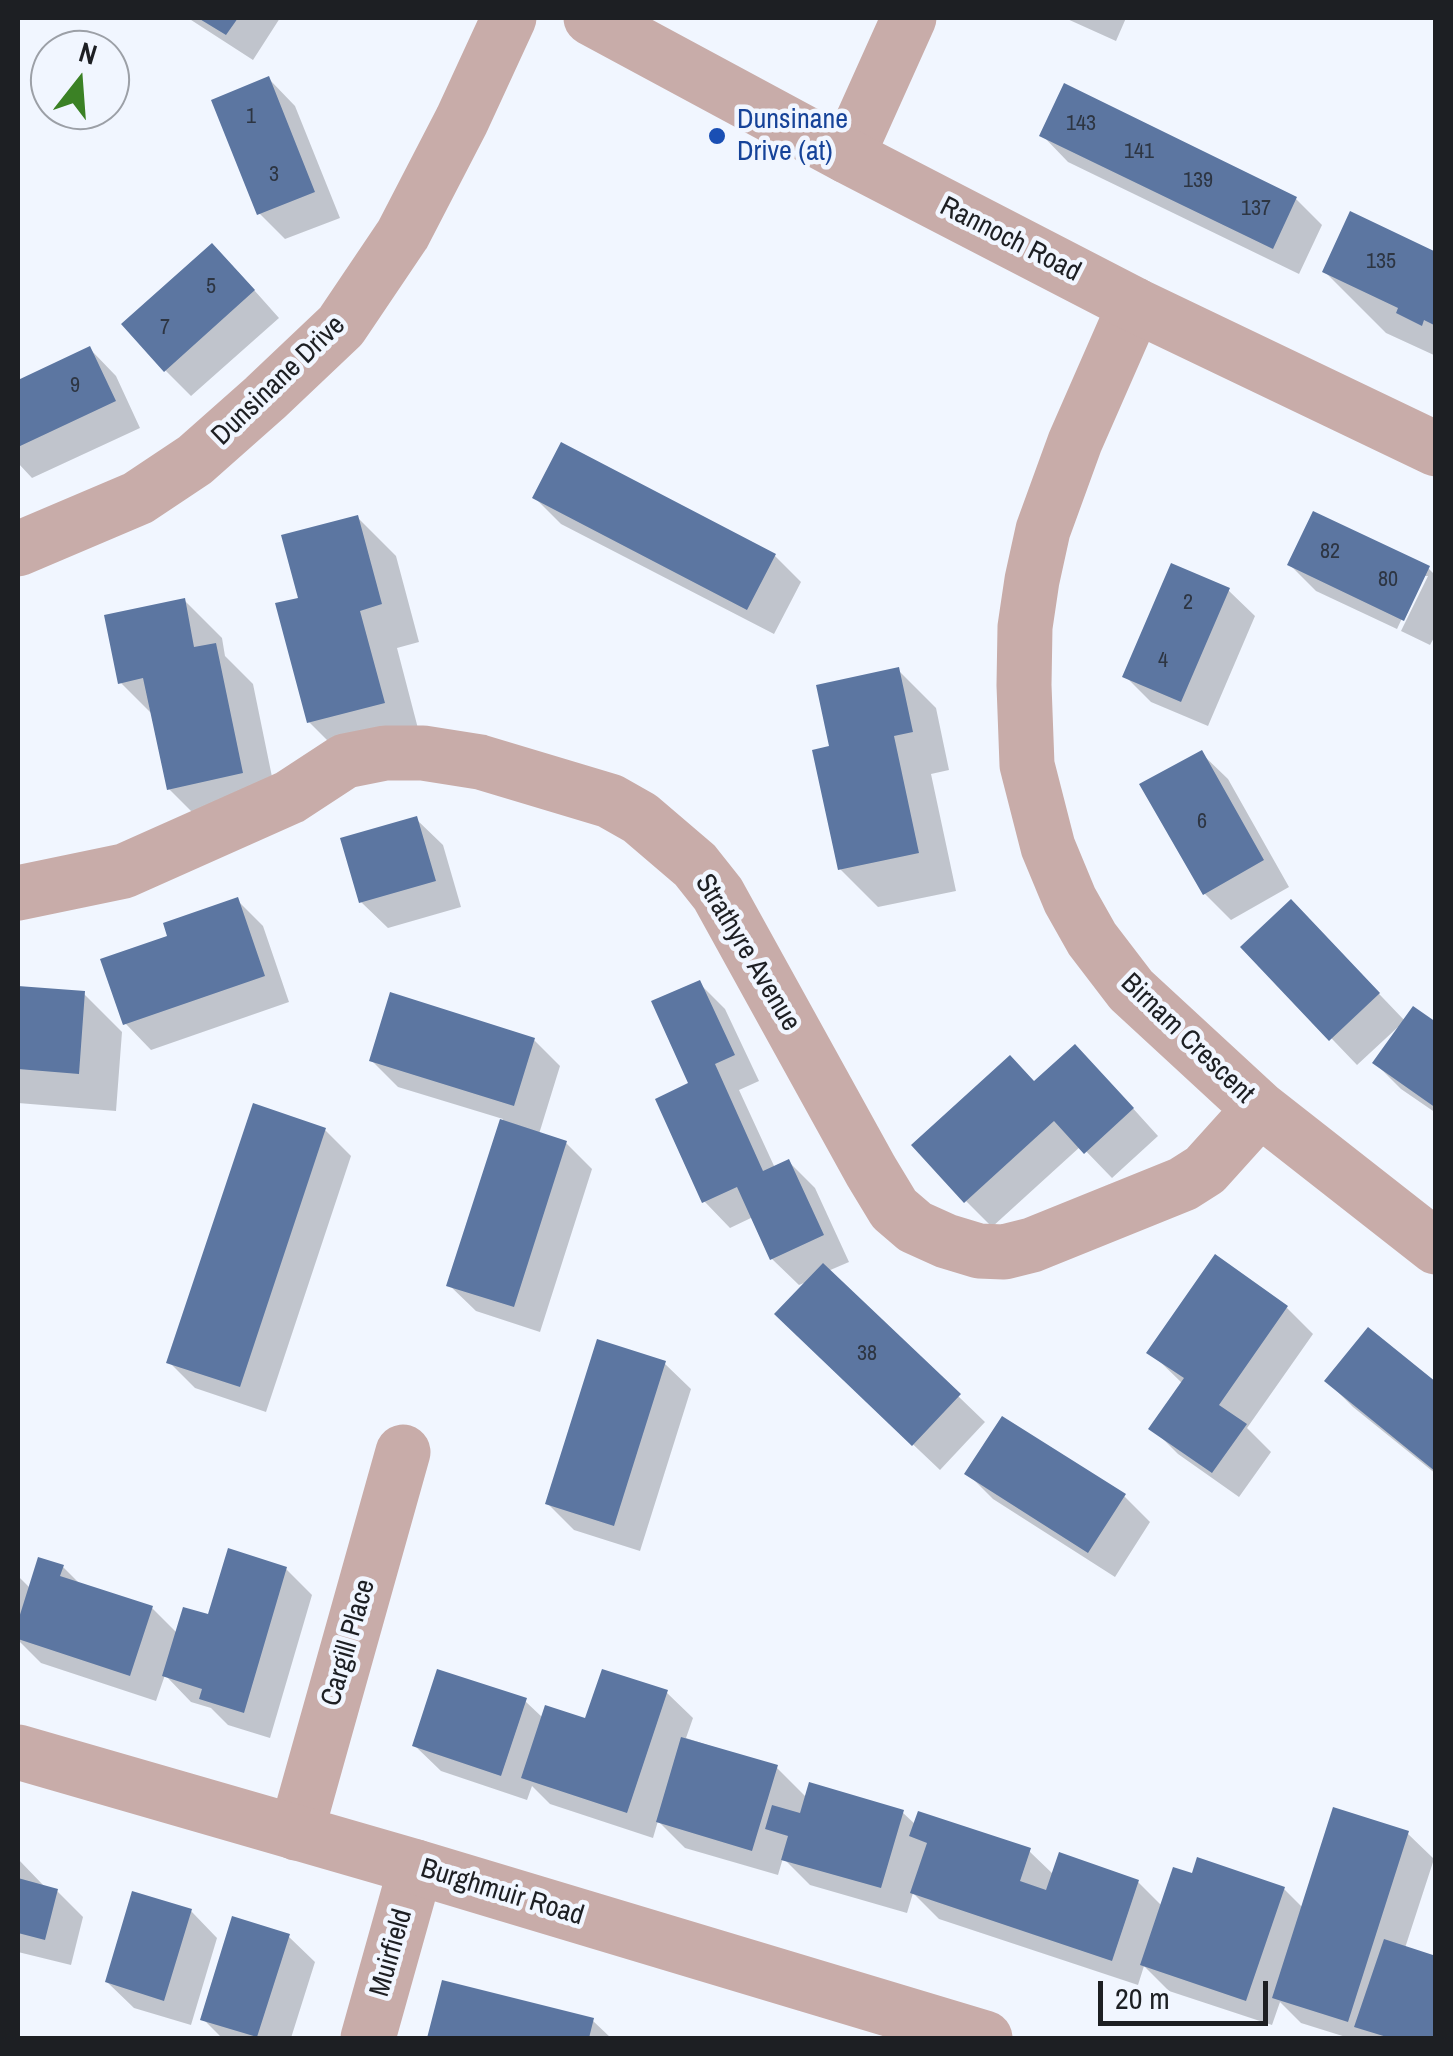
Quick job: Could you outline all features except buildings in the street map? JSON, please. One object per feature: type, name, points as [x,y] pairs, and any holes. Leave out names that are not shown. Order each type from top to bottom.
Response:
[{"type":"street","name":"Dunsinane Drive","points":[[18,550],[138,498],[195,460],[341,326],[404,234],[509,18]]},
{"type":"street","name":"Rannoch Road","points":[[591,18],[1135,305],[1436,449]]},
{"type":"street","points":[[847,156],[909,18]]},
{"type":"street","name":"Birnam Crescent","points":[[1135,305],[1075,442],[1043,530],[1032,580],[1024,686],[1028,765],[1048,847],[1070,900],[1092,938],[1131,990],[1260,1109],[1436,1246]]},
{"type":"street","name":"Strathyre Avenue","points":[[18,893],[124,871],[290,797],[345,761],[384,753],[422,753],[480,762],[610,801],[640,818],[695,865],[718,894],[894,1209],[915,1227],[979,1251],[1004,1252],[1032,1245],[1184,1184],[1206,1170],[1260,1109]]},
{"type":"street","name":"Cargill Place","points":[[296,1833],[403,1452]]},
{"type":"street","name":"Burghmuir Road","points":[[18,1752],[985,2038]]},
{"type":"street","name":"Muirfield","points":[[368,2038],[416,1867]]},
{"type":"place","name":"Dunsinane Drive (at)","points":[[717,136]]}]
